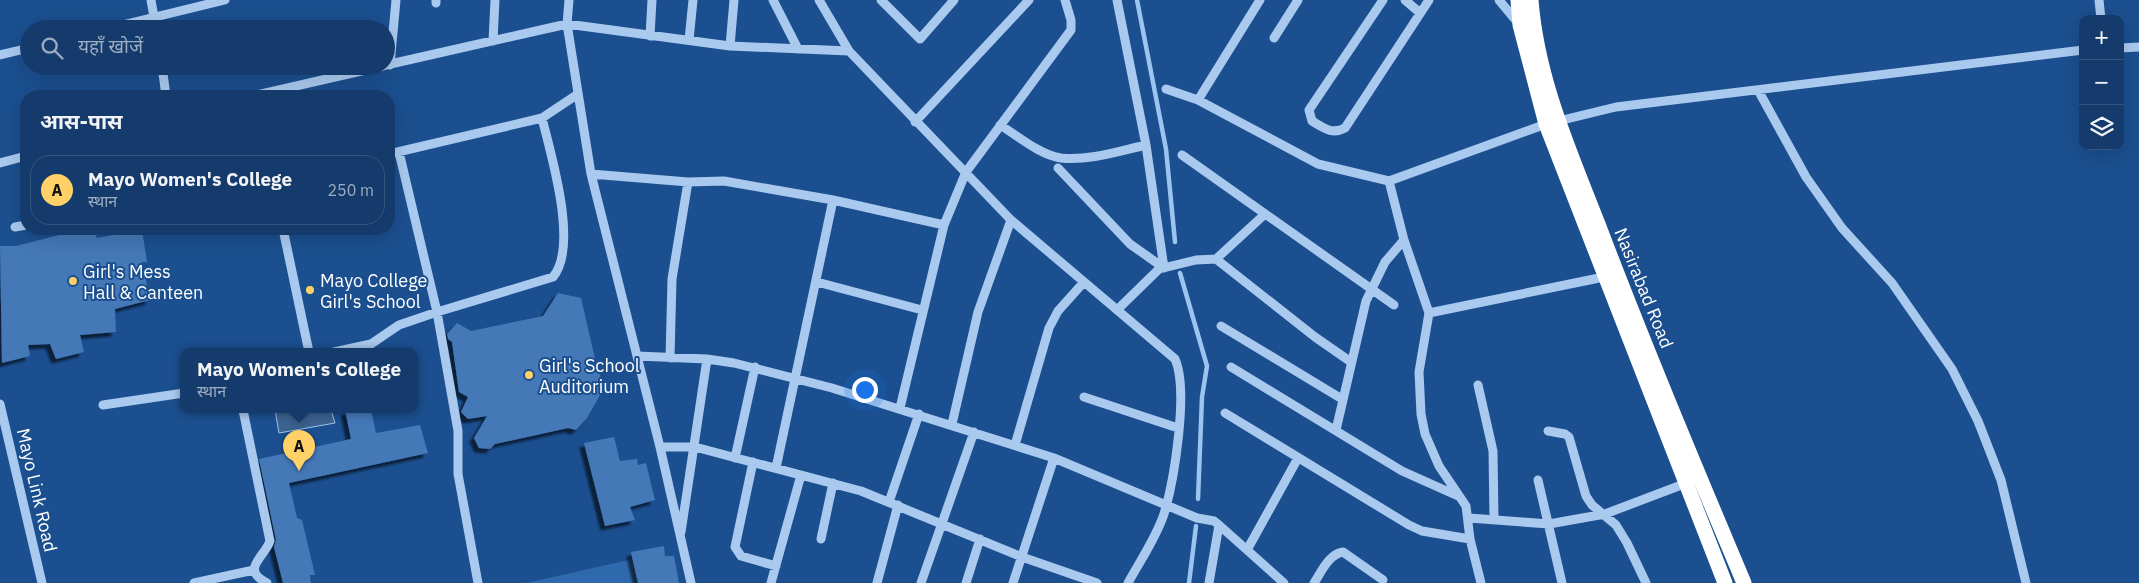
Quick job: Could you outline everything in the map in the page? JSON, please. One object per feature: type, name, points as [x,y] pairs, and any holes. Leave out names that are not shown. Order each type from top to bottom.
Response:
[{"type":"highway","name":"Nasirabad Road","points":[[1518,0],[1527,27],[1551,122],[1604,277],[1684,484],[1725,583]]},
{"type":"highway","name":"Nasirabad Road","points":[[1527,27],[1532,0]]},
{"type":"highway","name":"Nasirabad Road","points":[[1551,122],[1620,281],[1744,583]]},
{"type":"street","points":[[151,0],[155,20]]},
{"type":"street","points":[[143,20],[224,0]]},
{"type":"street","points":[[393,20],[396,0]]},
{"type":"street","points":[[493,41],[495,0]]},
{"type":"street","points":[[569,0],[567,24],[591,174],[638,356],[691,583]]},
{"type":"street","points":[[650,36],[652,0]]},
{"type":"street","points":[[689,40],[693,0]]},
{"type":"street","points":[[730,46],[734,0]]},
{"type":"street","points":[[773,0],[798,49]]},
{"type":"street","points":[[819,0],[849,51],[1011,220],[1175,359],[1180,370],[1182,386],[1173,476],[1166,504],[1155,534],[1128,583]]},
{"type":"street","points":[[882,0],[920,39],[954,0]]},
{"type":"street","points":[[915,122],[1029,0]]},
{"type":"street","points":[[900,408],[922,310],[944,225],[966,172],[1071,30],[1071,20],[1065,0]]},
{"type":"street","points":[[1117,0],[1168,266]]},
{"type":"street","points":[[1198,100],[1260,0]]},
{"type":"street","points":[[1274,38],[1298,0]]},
{"type":"street","points":[[1383,0],[1309,110],[1312,122],[1331,132],[1337,132],[1345,128],[1419,12],[1429,0]]},
{"type":"street","points":[[1405,0],[1419,12]]},
{"type":"street","points":[[1499,0],[1527,27]]},
{"type":"street","points":[[2099,0],[2101,15]]},
{"type":"street","points":[[395,63],[567,24],[730,46],[849,51]]},
{"type":"street","points":[[2124,48],[2139,48]]},
{"type":"street","points":[[0,55],[20,50]]},
{"type":"street","points":[[1166,89],[1198,100],[1318,164],[1389,181],[1551,122],[1616,107],[2079,50]]},
{"type":"street","points":[[163,75],[165,90]]},
{"type":"street","points":[[278,90],[343,75]]},
{"type":"street","points":[[1758,90],[1774,123],[1806,177],[1842,228],[1892,283],[1952,369],[1978,421],[2000,480],[2026,583]]},
{"type":"street","points":[[395,153],[542,118],[578,94]]},
{"type":"street","points":[[353,348],[372,344],[399,325],[553,277],[559,270],[562,258],[563,206],[542,118]]},
{"type":"street","points":[[1000,125],[1044,152],[1060,158],[1096,156],[1146,145]]},
{"type":"street","points":[[399,152],[437,312],[458,430],[458,474],[478,583]]},
{"type":"street","points":[[1182,155],[1394,305]]},
{"type":"street","points":[[0,163],[20,158]]},
{"type":"street","points":[[1058,168],[1130,244],[1168,266]]},
{"type":"street","points":[[591,174],[688,182],[724,181],[833,200],[944,225]]},
{"type":"street","points":[[1389,181],[1404,240],[1430,313],[1419,372],[1421,414],[1430,449],[1460,497],[1469,518],[1470,539],[1481,583]]},
{"type":"street","points":[[670,358],[672,279],[688,182]]},
{"type":"street","points":[[776,468],[833,200]]},
{"type":"street","points":[[1116,310],[1151,276],[1168,266],[1216,258],[1265,214]]},
{"type":"street","points":[[952,424],[978,312],[1011,220]]},
{"type":"street","points":[[15,227],[20,226]]},
{"type":"street","points":[[284,235],[308,348]]},
{"type":"street","points":[[1336,430],[1366,301],[1385,262],[1404,240]]},
{"type":"street","points":[[1216,258],[1315,337],[1351,362]]},
{"type":"street","points":[[1430,313],[1604,277]]},
{"type":"street","points":[[817,282],[922,310]]},
{"type":"street","points":[[1015,445],[1049,328],[1058,311],[1084,282]]},
{"type":"street","points":[[1221,326],[1342,399]]},
{"type":"street","points":[[638,356],[707,359],[755,367],[900,408],[1054,458],[1197,518],[1216,523],[1284,583]]},
{"type":"street","points":[[680,537],[707,359]]},
{"type":"street","points":[[735,458],[755,367]]},
{"type":"street","points":[[1231,367],[1402,471],[1460,497]]},
{"type":"street","points":[[1478,385],[1493,451],[1494,520]]},
{"type":"street","points":[[103,405],[180,394]]},
{"type":"street","points":[[1084,397],[1178,428]]},
{"type":"street","name":"Mayo Link Road","points":[[0,404],[42,583]]},
{"type":"street","points":[[244,413],[270,541],[256,563],[254,570],[257,577],[267,583]]},
{"type":"street","points":[[1226,413],[1409,525],[1422,530],[1470,539]]},
{"type":"street","points":[[889,502],[919,414]]},
{"type":"street","points":[[1548,430],[1565,434],[1569,437],[1586,496],[1592,505],[1605,514],[1627,542],[1646,583]]},
{"type":"street","points":[[921,583],[974,432]]},
{"type":"street","points":[[660,447],[694,447],[861,491],[1022,557],[1097,583]]},
{"type":"street","points":[[1014,583],[1054,458]]},
{"type":"street","points":[[1247,550],[1298,458]]},
{"type":"street","points":[[752,462],[735,547],[741,556],[776,566]]},
{"type":"street","points":[[771,583],[801,475]]},
{"type":"street","points":[[1538,480],[1562,583]]},
{"type":"street","points":[[821,539],[833,483]]},
{"type":"street","points":[[1469,518],[1549,524],[1605,514],[1684,484]]},
{"type":"street","points":[[877,583],[898,506]]},
{"type":"street","points":[[1209,583],[1216,523]]},
{"type":"street","points":[[966,583],[980,539]]},
{"type":"street","points":[[1314,583],[1330,559],[1336,553],[1343,552],[1383,580]]},
{"type":"street","points":[[194,583],[254,570]]},
{"type":"shaded area","points":[[276,413],[332,413],[335,423],[279,433]]},
{"type":"shaded area","points":[[633,559],[638,583],[526,583]]},
{"type":"building","name":"Girl's Mess Hall & Canteen","points":[[59,235],[96,235],[97,238],[114,235],[143,235],[147,262],[142,262],[150,300],[115,309],[116,332],[80,335],[84,352],[56,359],[50,344],[28,345],[30,356],[2,363],[0,246],[16,246]]},
{"type":"building","name":"Girl's School Auditorium","points":[[558,293],[581,298],[596,363],[604,388],[587,418],[576,430],[568,428],[495,444],[490,449],[479,448],[474,438],[487,416],[468,419],[461,412],[468,397],[459,392],[452,342],[448,339],[447,334],[457,323],[471,331],[543,316]]},
{"type":"building","points":[[346,413],[372,413],[376,433],[420,425],[428,453],[289,483],[297,518],[302,520],[315,575],[310,575],[311,583],[283,583],[274,547],[276,540],[259,459],[351,439]]},
{"type":"building","points":[[614,437],[620,461],[637,459],[638,465],[646,463],[655,500],[630,507],[635,520],[605,526],[584,443]]},
{"type":"building","points":[[664,546],[665,556],[674,556],[679,583],[638,583],[631,552]]},
{"type":"waterway","points":[[1137,0],[1166,149],[1175,242]]},
{"type":"waterway","points":[[1180,273],[1207,366],[1202,397],[1198,499]]},
{"type":"waterway","points":[[1189,583],[1196,526]]},
{"type":"place","name":"Girl's Mess Hall & Canteen","points":[[73,281]]},
{"type":"place","name":"Mayo College Girl's School","points":[[310,290]]},
{"type":"place","name":"Girl's School Auditorium","points":[[529,375]]},
{"type":"place","name":"Mayo Women's College","points":[[299,471]]}]
